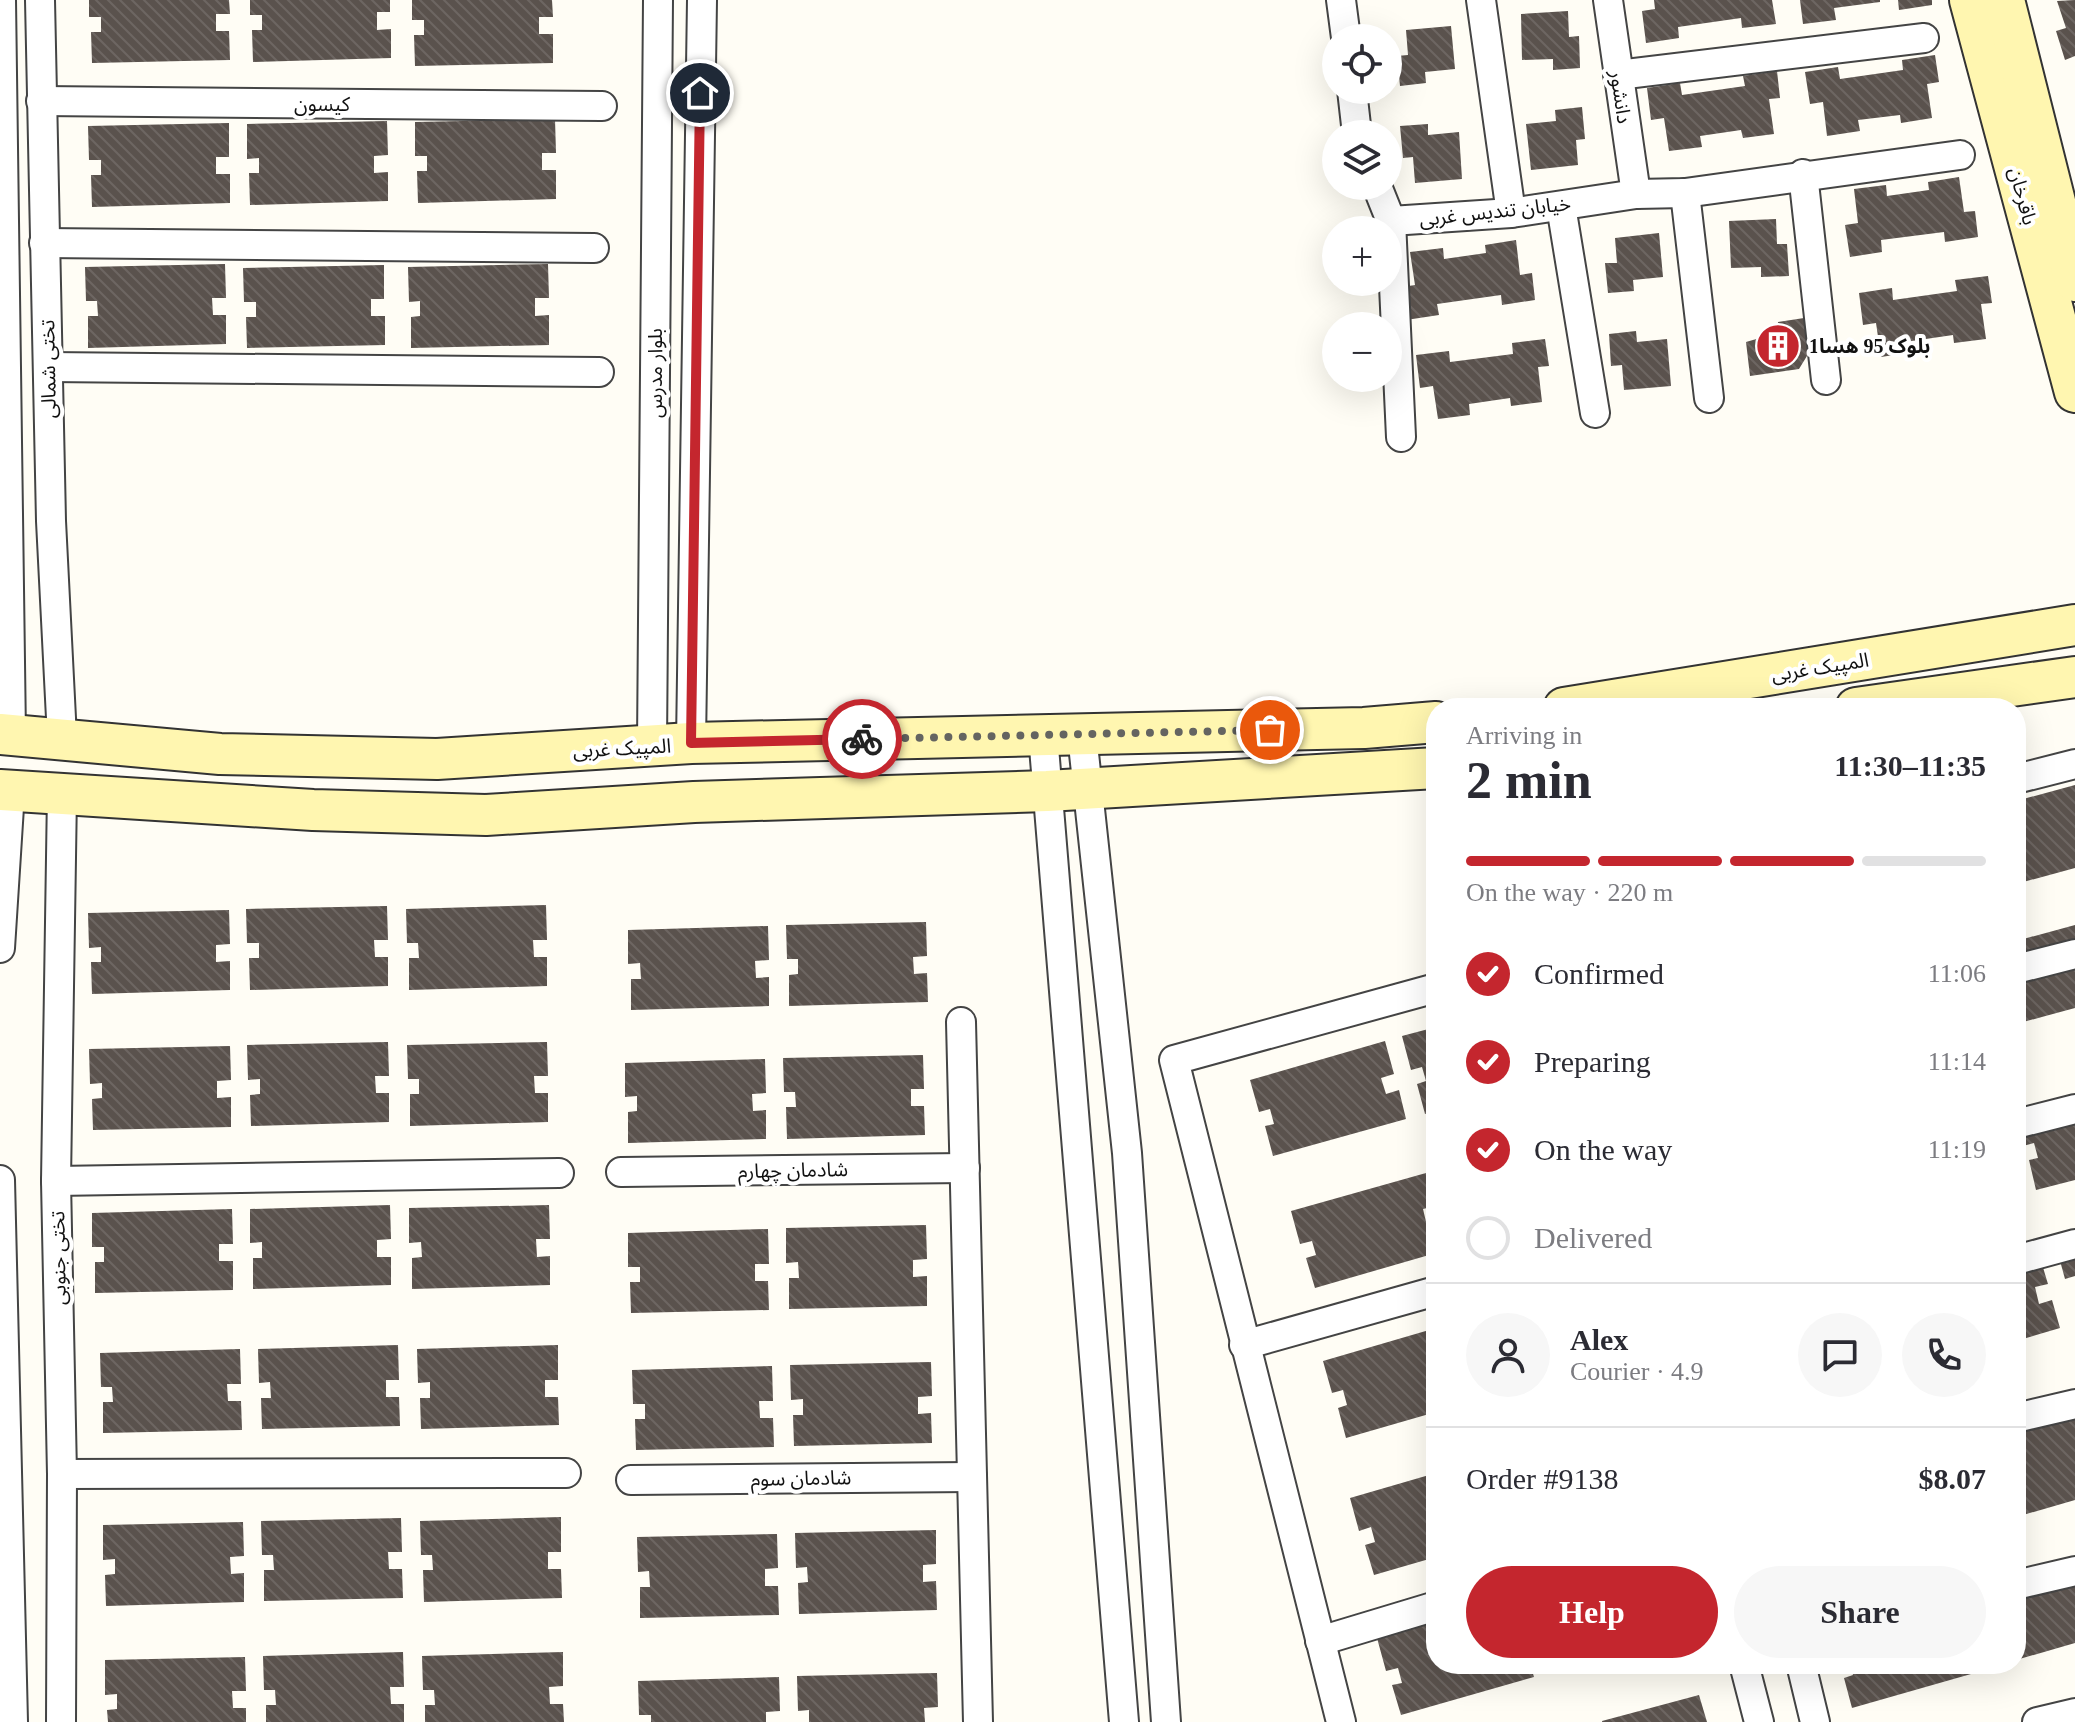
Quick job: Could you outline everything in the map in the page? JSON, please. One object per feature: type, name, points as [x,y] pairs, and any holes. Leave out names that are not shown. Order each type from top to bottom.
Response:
[{"type":"street","name":"تختی شمالی","points":[[1,0],[6,734]]},
{"type":"street","name":"تختی شمالی","points":[[40,0],[44,243],[62,738]]},
{"type":"street","name":"بلوار مدرس","points":[[658,0],[672,745]]},
{"type":"street","name":"بلوار مدرس","points":[[672,745],[702,0]]},
{"type":"street","points":[[1341,0],[1344,24]]},
{"type":"street","points":[[1481,0],[1511,213]]},
{"type":"street","name":"دانشور","points":[[1608,0],[1636,194]]},
{"type":"street","name":"باقرخان","points":[[1970,0],[2075,392]]},
{"type":"street","name":"باقرخان","points":[[2004,0],[2063,189],[2075,281]]},
{"type":"street","points":[[1618,75],[1924,38]]},
{"type":"street","name":"کیسون","points":[[41,101],[602,106]]},
{"type":"street","name":"خیابان تندیس غربی","points":[[1402,220],[1511,213],[1636,194],[1685,193],[1803,174],[1960,155]]},
{"type":"street","points":[[1803,174],[1826,380]]},
{"type":"street","points":[[1685,193],[1709,398]]},
{"type":"street","points":[[1561,206],[1595,413]]},
{"type":"street","points":[[44,243],[594,248]]},
{"type":"street","points":[[1394,296],[1401,437]]},
{"type":"street","points":[[48,367],[599,372]]},
{"type":"street","name":"المپیک غربی","points":[[1626,698],[2075,625]]},
{"type":"street","points":[[1927,698],[2075,677]]},
{"type":"street","name":"المپیک غربی","points":[[6,734],[220,754],[437,759],[672,745],[1364,728],[1426,723]]},
{"type":"street","points":[[0,948],[6,734]]},
{"type":"street","points":[[1043,735],[1124,1722]]},
{"type":"street","points":[[1082,735],[1127,1153],[1166,1722]]},
{"type":"street","points":[[62,738],[62,793]]},
{"type":"street","points":[[672,745],[694,802]]},
{"type":"street","points":[[654,805],[672,745]]},
{"type":"street","points":[[2026,776],[2075,764]]},
{"type":"street","points":[[5,790],[313,810],[486,815],[694,802],[1088,789],[1426,769]]},
{"type":"street","name":"تختی جنوبی","points":[[61,1722],[62,1474],[56,1181],[62,793]]},
{"type":"street","points":[[2026,966],[2075,954]]},
{"type":"street","points":[[1341,1722],[1174,1060],[1426,991]]},
{"type":"street","points":[[961,1022],[978,1722]]},
{"type":"street","points":[[2026,1121],[2075,1109]]},
{"type":"street","name":"شادمان چهارم","points":[[621,1172],[965,1168]]},
{"type":"street","points":[[56,1181],[559,1173]]},
{"type":"street","points":[[0,1180],[4,1479],[13,1722]]},
{"type":"street","points":[[2026,1257],[2075,1244]]},
{"type":"street","points":[[1244,1345],[1426,1294]]},
{"type":"street","points":[[2026,1416],[2075,1404]]},
{"type":"street","points":[[62,1474],[566,1473]]},
{"type":"street","name":"شادمان سوم","points":[[631,1480],[972,1477]]},
{"type":"street","points":[[2026,1583],[2075,1571]]},
{"type":"street","points":[[1320,1641],[1426,1609]]},
{"type":"street","points":[[1747,1674],[1759,1722]]},
{"type":"street","points":[[1803,1674],[1815,1722]]},
{"type":"street","points":[[2037,1722],[2075,1713]]},
{"type":"building","points":[[89,0],[229,0],[230,14],[216,14],[216,31],[229,31],[230,60],[92,63],[91,32],[101,32],[101,17],[89,17]]},
{"type":"building","points":[[250,0],[390,0],[390,12],[377,12],[377,30],[391,29],[391,58],[253,62],[252,30],[262,30],[262,15],[250,15]]},
{"type":"building","points":[[412,0],[552,0],[553,17],[539,17],[539,34],[553,34],[553,63],[415,66],[414,35],[424,35],[424,20],[412,20]]},
{"type":"building","points":[[1654,0],[1772,0],[1776,24],[1742,28],[1741,18],[1678,27],[1679,38],[1646,43],[1642,11],[1655,9]]},
{"type":"building","points":[[1800,0],[1880,2],[1834,8],[1836,20],[1803,24]]},
{"type":"building","points":[[1898,0],[1932,0],[1932,5],[1899,10]]},
{"type":"building","points":[[2075,0],[2075,56],[2065,60],[2056,31],[2066,28],[2057,1]]},
{"type":"building","points":[[1568,11],[1569,37],[1579,36],[1580,68],[1553,70],[1553,59],[1522,60],[1521,14]]},
{"type":"building","points":[[1451,26],[1455,69],[1425,72],[1426,83],[1402,86],[1402,56],[1408,55],[1406,30]]},
{"type":"building","points":[[1935,55],[1939,82],[1927,84],[1932,118],[1901,123],[1900,115],[1858,120],[1860,131],[1827,136],[1823,102],[1810,104],[1805,72],[1838,67],[1840,79],[1903,70],[1902,60]]},
{"type":"building","points":[[1777,71],[1780,98],[1769,99],[1774,134],[1743,138],[1741,130],[1700,136],[1702,147],[1669,151],[1664,118],[1651,120],[1647,88],[1680,83],[1682,95],[1745,86],[1743,76]]},
{"type":"building","points":[[1582,107],[1585,139],[1576,140],[1578,165],[1531,170],[1526,124],[1556,121],[1555,110]]},
{"type":"building","points":[[555,119],[556,153],[542,153],[542,170],[556,170],[556,199],[418,203],[417,171],[427,171],[427,156],[415,156],[415,122]]},
{"type":"building","points":[[387,121],[388,155],[374,156],[374,173],[388,172],[388,201],[250,205],[249,173],[259,173],[259,158],[247,159],[247,124]]},
{"type":"building","points":[[229,123],[229,157],[216,157],[216,174],[230,174],[230,203],[92,207],[91,175],[101,175],[101,160],[89,160],[88,126]]},
{"type":"building","points":[[1428,124],[1428,135],[1459,132],[1462,179],[1415,183],[1413,157],[1403,158],[1402,126]]},
{"type":"building","points":[[1959,177],[1964,212],[1975,211],[1978,237],[1945,242],[1944,232],[1881,240],[1882,252],[1850,257],[1845,225],[1858,223],[1854,189],[1886,185],[1887,196],[1929,190],[1928,182]]},
{"type":"building","points":[[1776,219],[1777,244],[1787,244],[1789,276],[1761,277],[1761,267],[1731,268],[1729,221]]},
{"type":"building","points":[[1659,233],[1663,277],[1633,280],[1634,291],[1608,293],[1605,263],[1617,263],[1615,238]]},
{"type":"building","points":[[1516,240],[1520,275],[1532,273],[1535,300],[1502,305],[1501,295],[1437,304],[1439,315],[1406,320],[1402,287],[1415,285],[1410,252],[1443,248],[1444,259],[1486,253],[1485,245]]},
{"type":"building","points":[[225,264],[226,298],[212,298],[213,315],[226,315],[226,344],[88,348],[88,316],[98,316],[97,301],[86,301],[85,267]]},
{"type":"building","points":[[548,264],[549,298],[535,298],[535,316],[549,315],[549,345],[411,348],[411,317],[420,316],[420,301],[409,302],[408,267]]},
{"type":"building","points":[[384,265],[384,299],[371,299],[371,316],[385,316],[385,345],[247,348],[246,317],[256,317],[256,302],[244,302],[243,268]]},
{"type":"building","points":[[1988,276],[1992,303],[1981,304],[1986,339],[1954,343],[1953,335],[1912,341],[1913,352],[1881,357],[1876,323],[1863,325],[1859,293],[1892,288],[1893,300],[1957,291],[1955,280]]},
{"type":"building","name":"بلوک 95 هسا1","points":[[1804,318],[1810,351],[1799,369],[1750,376],[1746,342],[1777,333],[1778,322]]},
{"type":"building","points":[[1636,331],[1637,342],[1667,339],[1671,386],[1624,390],[1622,365],[1611,366],[1609,334]]},
{"type":"building","points":[[1545,339],[1549,366],[1538,367],[1542,402],[1511,406],[1510,398],[1469,404],[1470,415],[1438,419],[1433,386],[1420,388],[1416,355],[1449,351],[1450,362],[1513,354],[1512,343]]},
{"type":"building","points":[[2075,785],[2075,868],[2026,881],[2026,798]]},
{"type":"building","points":[[546,905],[547,940],[533,940],[534,957],[547,957],[547,986],[409,990],[409,958],[419,958],[418,943],[407,943],[406,909]]},
{"type":"building","points":[[387,906],[388,940],[374,940],[375,957],[388,957],[388,986],[250,990],[249,958],[259,958],[259,943],[247,943],[246,909]]},
{"type":"building","points":[[229,910],[230,944],[216,945],[216,962],[230,961],[230,990],[92,994],[91,962],[101,962],[101,947],[89,948],[88,913]]},
{"type":"building","points":[[926,922],[927,956],[913,957],[914,974],[927,973],[928,1002],[789,1006],[789,975],[798,974],[798,959],[787,959],[786,925]]},
{"type":"building","points":[[2075,925],[2075,1008],[2026,1021],[2026,938]]},
{"type":"building","points":[[768,926],[769,960],[755,961],[756,978],[769,977],[769,1006],[631,1010],[631,979],[641,979],[640,963],[628,964],[628,930]]},
{"type":"building","points":[[1426,1030],[1426,1081],[1422,1067],[1411,1070],[1402,1036]]},
{"type":"building","points":[[1385,1041],[1394,1074],[1381,1078],[1386,1094],[1399,1090],[1406,1119],[1273,1156],[1265,1126],[1274,1124],[1270,1109],[1259,1112],[1250,1080]]},
{"type":"building","points":[[388,1042],[389,1076],[375,1076],[376,1093],[389,1093],[389,1122],[251,1126],[250,1095],[260,1094],[260,1079],[248,1080],[247,1045]]},
{"type":"building","points":[[547,1042],[548,1076],[534,1076],[535,1093],[548,1093],[548,1122],[410,1126],[410,1094],[419,1094],[419,1079],[408,1079],[407,1045]]},
{"type":"building","points":[[230,1046],[231,1080],[217,1081],[217,1098],[231,1097],[231,1127],[93,1130],[92,1099],[102,1098],[102,1083],[90,1084],[89,1049]]},
{"type":"building","points":[[923,1055],[924,1089],[911,1089],[911,1106],[924,1106],[925,1135],[787,1139],[786,1107],[796,1107],[795,1092],[784,1092],[783,1058]]},
{"type":"building","points":[[765,1059],[766,1093],[752,1094],[753,1111],[766,1110],[766,1139],[628,1143],[628,1112],[637,1111],[637,1096],[625,1097],[625,1063]]},
{"type":"building","points":[[1426,1081],[1426,1114],[1425,1114],[1417,1084]]},
{"type":"building","points":[[2075,1097],[2075,1180],[2036,1190],[2029,1160],[2038,1158],[2034,1143],[2026,1145],[2026,1116]]},
{"type":"building","points":[[1426,1173],[1426,1208],[1423,1209],[1426,1256],[1315,1288],[1306,1258],[1316,1255],[1312,1241],[1300,1244],[1291,1211]]},
{"type":"building","points":[[390,1205],[391,1239],[377,1240],[377,1257],[391,1257],[391,1285],[253,1289],[253,1258],[262,1258],[262,1242],[250,1243],[250,1209]]},
{"type":"building","points":[[549,1205],[550,1239],[536,1239],[537,1257],[550,1256],[550,1285],[412,1289],[412,1258],[422,1257],[421,1242],[409,1243],[409,1208]]},
{"type":"building","points":[[232,1209],[233,1244],[219,1244],[219,1261],[233,1261],[233,1290],[95,1293],[95,1262],[104,1262],[104,1247],[92,1247],[92,1213]]},
{"type":"building","points":[[926,1225],[927,1259],[913,1260],[913,1277],[927,1276],[927,1306],[789,1309],[789,1278],[799,1278],[798,1262],[786,1263],[786,1228]]},
{"type":"building","points":[[768,1229],[769,1264],[755,1264],[755,1281],[768,1281],[769,1310],[631,1313],[630,1282],[640,1282],[640,1267],[628,1267],[628,1233]]},
{"type":"building","points":[[2075,1241],[2075,1276],[2065,1279],[2056,1246]]},
{"type":"building","points":[[2038,1251],[2048,1284],[2035,1287],[2039,1304],[2052,1300],[2060,1328],[2026,1338],[2026,1254]]},
{"type":"building","points":[[1426,1331],[1426,1415],[1346,1438],[1338,1408],[1347,1405],[1343,1390],[1332,1393],[1323,1361]]},
{"type":"building","points":[[398,1345],[399,1380],[386,1380],[386,1397],[399,1397],[400,1426],[262,1429],[261,1398],[271,1398],[270,1382],[259,1383],[258,1349]]},
{"type":"building","points":[[558,1345],[558,1380],[545,1380],[545,1397],[558,1397],[559,1425],[421,1429],[420,1398],[430,1398],[430,1382],[418,1383],[417,1349]]},
{"type":"building","points":[[240,1349],[241,1384],[227,1384],[228,1401],[241,1401],[242,1430],[103,1433],[103,1402],[113,1402],[112,1387],[101,1387],[100,1353]]},
{"type":"building","points":[[931,1362],[932,1396],[918,1397],[918,1414],[931,1413],[932,1443],[794,1446],[793,1415],[803,1415],[803,1399],[791,1400],[790,1365]]},
{"type":"building","points":[[772,1366],[773,1401],[759,1401],[760,1418],[773,1418],[774,1447],[636,1450],[635,1419],[645,1419],[645,1404],[633,1404],[632,1370]]},
{"type":"building","points":[[2075,1417],[2075,1500],[2026,1514],[2026,1430]]},
{"type":"building","points":[[1426,1476],[1426,1560],[1374,1575],[1365,1545],[1375,1542],[1371,1527],[1359,1531],[1350,1498]]},
{"type":"building","points":[[561,1517],[561,1552],[548,1552],[548,1569],[561,1569],[562,1598],[424,1602],[423,1570],[433,1570],[432,1555],[421,1555],[420,1521]]},
{"type":"building","points":[[401,1518],[402,1552],[388,1552],[389,1569],[402,1569],[403,1598],[264,1601],[264,1570],[274,1570],[273,1555],[262,1555],[261,1521]]},
{"type":"building","points":[[243,1522],[244,1556],[230,1557],[231,1574],[244,1573],[244,1602],[106,1606],[105,1575],[115,1574],[115,1559],[103,1560],[103,1525]]},
{"type":"building","points":[[936,1530],[936,1564],[923,1565],[923,1582],[936,1581],[937,1610],[799,1614],[798,1583],[808,1582],[807,1567],[796,1568],[795,1533]]},
{"type":"building","points":[[777,1534],[778,1568],[765,1569],[765,1586],[778,1586],[779,1615],[640,1618],[640,1587],[650,1587],[649,1571],[638,1572],[637,1537]]},
{"type":"building","points":[[2075,1560],[2075,1643],[2026,1657],[2026,1573]]},
{"type":"building","points":[[1426,1625],[1426,1674],[1533,1674],[1534,1677],[1401,1715],[1392,1685],[1402,1683],[1398,1668],[1386,1671],[1377,1638]]},
{"type":"building","points":[[403,1652],[404,1687],[390,1687],[391,1704],[404,1704],[404,1722],[266,1722],[266,1705],[276,1705],[275,1690],[264,1690],[263,1656]]},
{"type":"building","points":[[563,1652],[563,1686],[549,1687],[550,1704],[563,1704],[564,1722],[425,1722],[425,1705],[435,1705],[434,1690],[423,1690],[422,1656]]},
{"type":"building","points":[[245,1657],[246,1691],[232,1691],[233,1708],[246,1708],[246,1722],[108,1722],[107,1710],[117,1709],[117,1694],[105,1695],[105,1660]]},
{"type":"building","points":[[937,1673],[938,1707],[924,1708],[925,1722],[809,1722],[809,1710],[798,1711],[797,1676]]},
{"type":"building","points":[[1971,1674],[1852,1708],[1844,1678],[1853,1675]]},
{"type":"building","points":[[779,1677],[780,1711],[766,1712],[766,1722],[651,1722],[651,1715],[639,1715],[638,1681]]},
{"type":"building","points":[[1699,1695],[1707,1722],[1602,1722],[1602,1721]]},
{"type":"way so far","points":[[862,739],[1270,730]]},
{"type":"place","name":"بلوک 95 هسا1","points":[[1778,346]]},
{"type":"route","points":[[700,93],[691,743],[862,739]]}]
